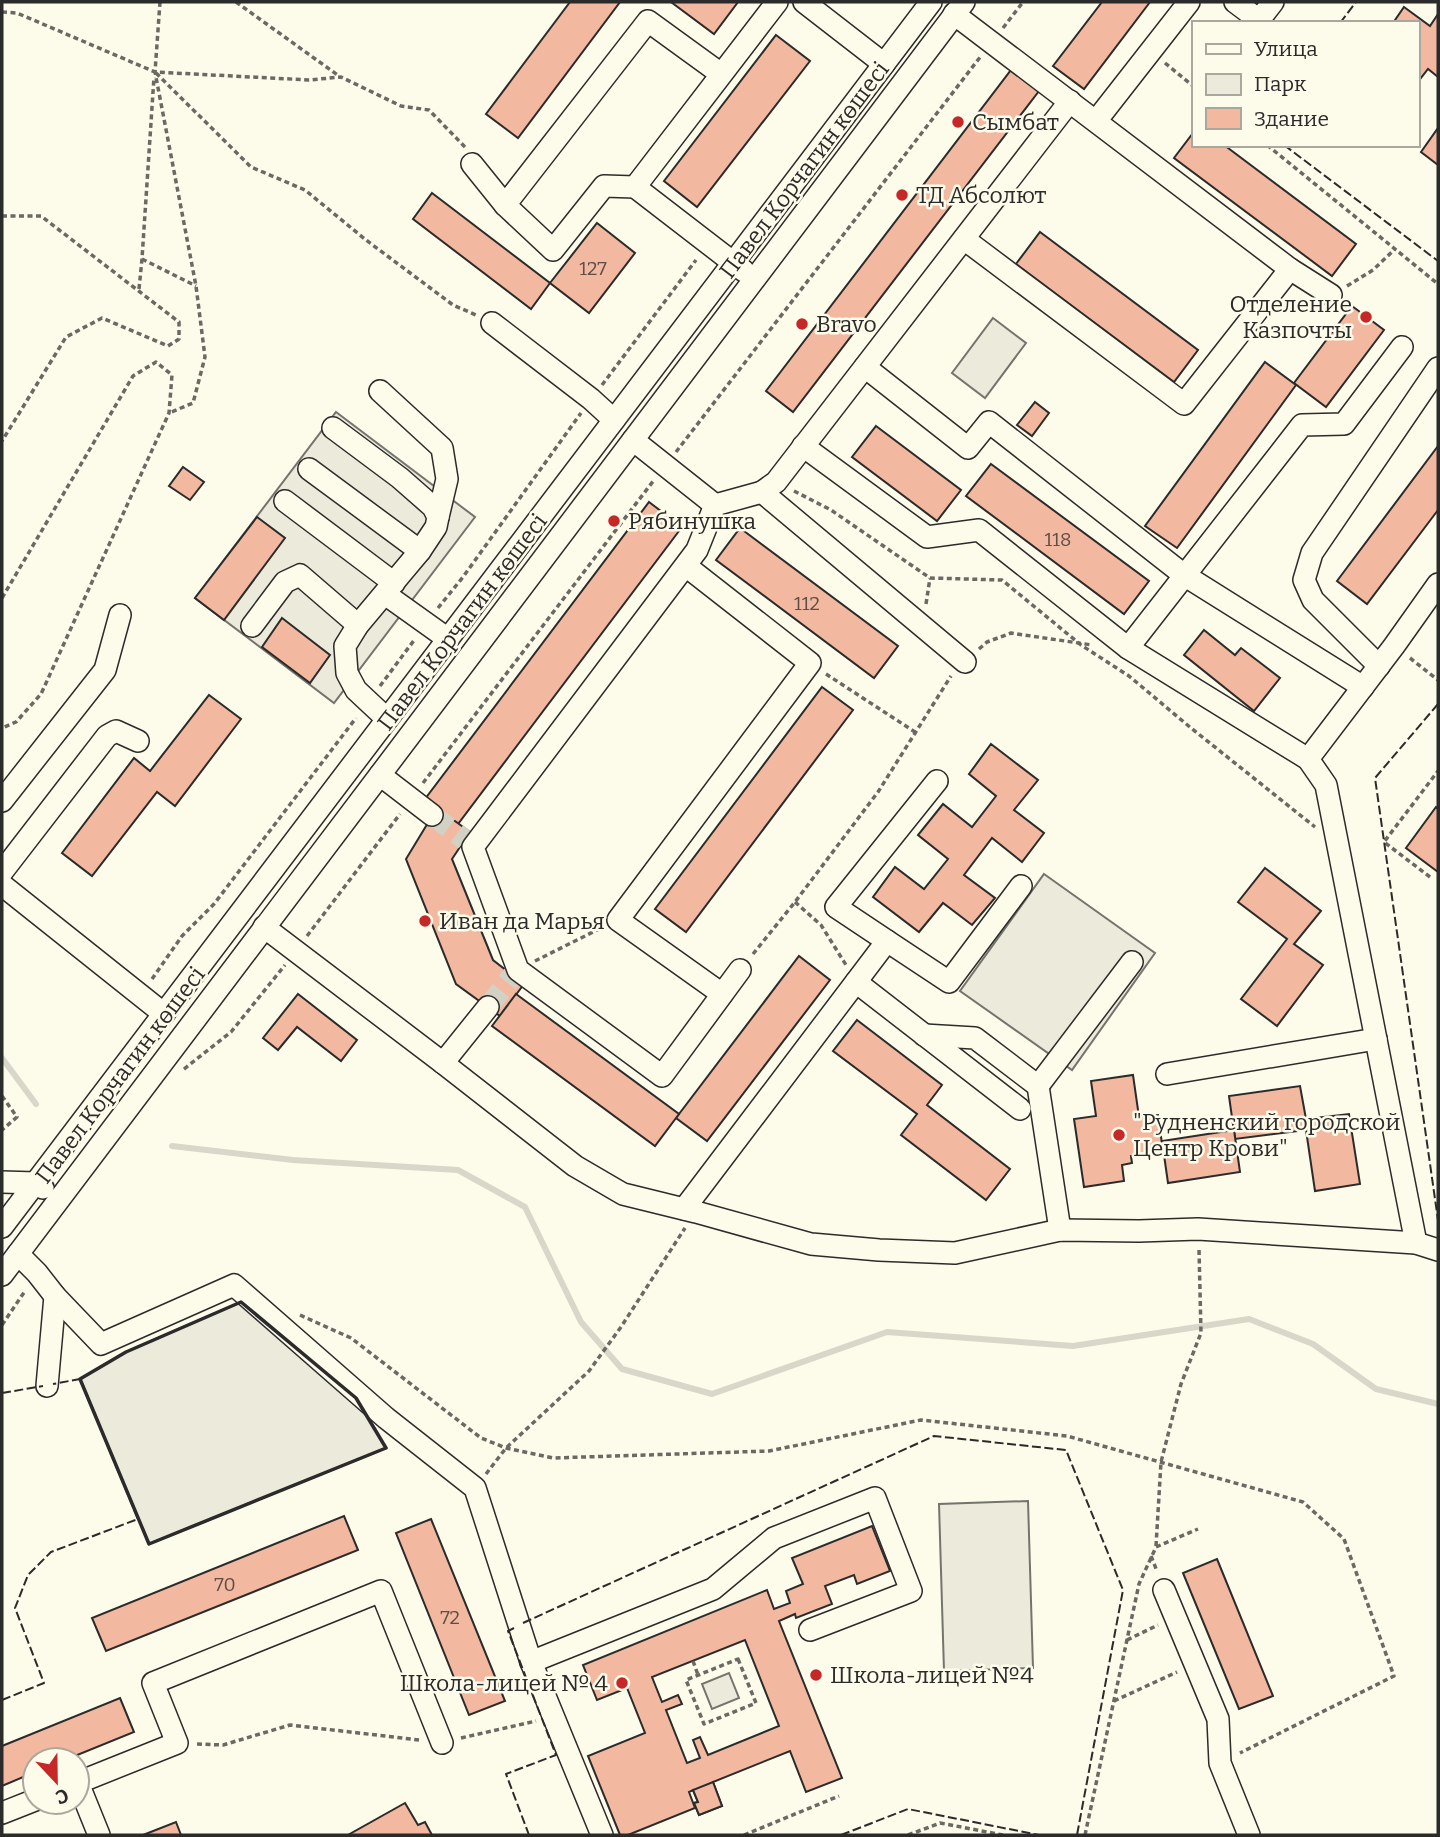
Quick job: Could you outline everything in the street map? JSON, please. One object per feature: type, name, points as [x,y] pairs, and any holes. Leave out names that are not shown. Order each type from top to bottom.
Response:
[{"type":"street","points":[[635,187],[777,2]]},
{"type":"street","points":[[804,2],[884,64]]},
{"type":"street","name":"Павел Корчагин көшесі","points":[[2,1229],[931,2]]},
{"type":"street","points":[[1096,121],[1189,2]]},
{"type":"street","points":[[1235,2],[1259,20],[1273,2]]},
{"type":"street","points":[[959,8],[992,42],[1290,269],[1331,295]]},
{"type":"street","name":"Павел Корчагин көшесі","points":[[2,1275],[959,8]]},
{"type":"street","points":[[505,205],[648,21],[721,74]]},
{"type":"street","points":[[740,970],[662,1076],[515,972],[469,843],[686,566],[697,550],[715,505],[769,487],[1070,102]]},
{"type":"street","points":[[472,164],[505,205],[552,250],[604,186],[635,187],[754,279]]},
{"type":"street","points":[[964,239],[1184,404],[1290,269]]},
{"type":"street","points":[[492,323],[591,399],[614,420]]},
{"type":"street","points":[[1128,648],[1302,425],[1344,424],[1402,346]]},
{"type":"street","points":[[865,367],[968,448],[989,422],[1184,575],[1363,687]]},
{"type":"street","points":[[1379,666],[1313,600],[1304,580],[1312,552],[1438,368]]},
{"type":"street","points":[[380,391],[442,448],[447,480],[436,527],[420,551],[358,625],[345,646],[347,673],[356,691],[387,719]]},
{"type":"street","points":[[333,428],[400,478],[433,507],[438,517]]},
{"type":"street","points":[[633,440],[715,505]]},
{"type":"street","points":[[803,446],[927,537],[979,530],[1128,648],[1308,758],[1326,785],[1416,1242]]},
{"type":"street","points":[[309,470],[420,551]]},
{"type":"street","points":[[769,487],[965,662]]},
{"type":"street","points":[[285,501],[448,639]]},
{"type":"street","points":[[686,566],[810,663],[618,920],[722,995]]},
{"type":"street","points":[[251,626],[285,582],[300,575],[358,625]]},
{"type":"street","points":[[1308,758],[1394,646],[1438,583]]},
{"type":"street","points":[[476,601],[499,617]]},
{"type":"street","points":[[2,801],[105,670],[120,615]]},
{"type":"street","points":[[2,872],[107,736],[116,731],[138,741]]},
{"type":"street","points":[[380,775],[432,815]]},
{"type":"street","points":[[937,781],[836,907],[949,982],[1021,886]]},
{"type":"street","points":[[2,885],[164,1014]]},
{"type":"street","points":[[264,928],[575,1166],[623,1194],[811,1244],[879,1250],[955,1253],[1060,1230],[1198,1229],[1416,1242],[1438,1251]]},
{"type":"street","points":[[690,1210],[887,941]]},
{"type":"street","points":[[1038,1086],[1132,962]]},
{"type":"street","points":[[856,982],[1020,1109]]},
{"type":"street","points":[[443,1063],[488,1007]]},
{"type":"street","points":[[923,1035],[975,1038],[1038,1086],[1060,1230]]},
{"type":"street","points":[[1167,1074],[1376,1040]]},
{"type":"street","points":[[2,1182],[36,1183],[59,1199]]},
{"type":"street","points":[[2,1229],[55,1296],[101,1343],[234,1285],[387,1418],[475,1488],[531,1662],[602,1835]]},
{"type":"street","points":[[47,1386],[55,1296]]},
{"type":"street","points":[[531,1662],[713,1589],[774,1538],[875,1498],[911,1591],[810,1630]]},
{"type":"street","points":[[1164,1590],[1218,1718],[1220,1763],[1249,1835]]},
{"type":"street","points":[[91,1777],[177,1743],[153,1683],[381,1591],[442,1743]]},
{"type":"street","points":[[2,1814],[21,1806]]},
{"type":"street","points":[[91,1816],[99,1835]]},
{"type":"path","points":[[139,290],[160,2]]},
{"type":"path","points":[[236,2],[341,77],[401,106],[429,110],[466,148],[472,164]]},
{"type":"path","points":[[182,1071],[231,1032],[296,951],[1023,2]]},
{"type":"path","points":[[2,12],[16,13],[155,72],[309,80],[341,77]]},
{"type":"path","points":[[1150,51],[1192,85]]},
{"type":"path","points":[[155,72],[196,286],[205,357],[193,403],[169,413]]},
{"type":"path","points":[[155,72],[251,167],[305,190],[453,305],[492,323]]},
{"type":"path","points":[[1269,147],[1438,284]]},
{"type":"path","points":[[2,216],[41,216],[179,322],[179,339],[168,346],[102,318],[66,337],[2,440]]},
{"type":"path","points":[[1331,295],[1373,270],[1395,250]]},
{"type":"path","points":[[142,259],[196,286]]},
{"type":"path","points":[[2,598],[133,376],[156,362],[172,375],[169,413],[41,694],[16,722],[2,728]]},
{"type":"path","points":[[769,487],[831,510],[930,578],[1002,580],[1081,645],[1129,676],[1314,826]]},
{"type":"path","points":[[740,970],[878,792],[952,673],[987,642],[1010,634],[1081,645]]},
{"type":"path","points":[[1394,646],[1438,680]]},
{"type":"path","points":[[810,663],[915,732]]},
{"type":"path","points":[[1430,877],[1384,842],[1438,771]]},
{"type":"path","points":[[795,902],[821,925],[856,982]]},
{"type":"path","points":[[515,972],[618,920]]},
{"type":"path","points":[[2,1096],[18,1117],[2,1130]]},
{"type":"path","points":[[475,1488],[506,1448],[589,1371],[621,1326],[690,1210]]},
{"type":"path","points":[[1085,1835],[1139,1584],[1156,1547],[1161,1462],[1181,1384],[1202,1333],[1198,1229]]},
{"type":"path","points":[[2,1325],[37,1273]]},
{"type":"path","points":[[293,1311],[351,1338],[481,1438],[506,1448],[553,1458],[769,1451],[920,1420],[1067,1436],[1303,1503],[1345,1539],[1394,1676],[1220,1763]]},
{"type":"path","points":[[1156,1547],[1198,1529]]},
{"type":"path","points":[[1127,1640],[1176,1617]]},
{"type":"path","points":[[738,1659],[756,1703],[704,1724],[686,1680],[698,1675],[738,1659]]},
{"type":"path","points":[[693,1661],[698,1675]]},
{"type":"path","points":[[1114,1702],[1195,1664]]},
{"type":"path","points":[[177,1743],[223,1745],[290,1725],[442,1743],[554,1716]]},
{"type":"path","points":[[744,1835],[839,1796]]},
{"type":"path","points":[[908,1835],[940,1823],[1003,1835]]},
{"type":"green space","points":[[993,318],[1026,343],[985,398],[952,373]]},
{"type":"green space","points":[[1028,1501],[1033,1668],[944,1671],[939,1504]]},
{"type":"green space","points":[[729,1673],[739,1698],[712,1709],[702,1684]]},
{"type":"shaded area","points":[[336,412],[475,517],[334,703],[195,598]]},
{"type":"shaded area","points":[[1044,874],[1155,953],[1072,1070],[960,991]]},
{"type":"shaded area","points":[[241,1302],[356,1398],[386,1448],[149,1544],[80,1379],[126,1352]]},
{"type":"building","points":[[570,2],[620,2],[518,138],[486,114]]},
{"type":"building","points":[[671,2],[738,2],[714,34]]},
{"type":"building","points":[[1102,2],[1150,2],[1084,89],[1053,66]]},
{"type":"building","points":[[1404,7],[1430,26],[1438,14],[1438,77],[1428,69],[1419,80],[1419,21],[1394,21]]},
{"type":"building","points":[[776,35],[810,61],[697,207],[664,181]]},
{"type":"building","points":[[1011,70],[1039,91],[793,412],[766,391]]},
{"type":"building","points":[[1438,128],[1438,165],[1421,152]]},
{"type":"building","points":[[1192,134],[1192,147],[1227,147],[1356,244],[1332,276],[1174,158]]},
{"type":"building","points":[[432,193],[550,283],[531,309],[413,219]]},
{"type":"building","points":[[597,223],[635,253],[589,313],[550,283]]},
{"type":"building","points":[[1040,232],[1198,350],[1174,382],[1016,264]]},
{"type":"building","points":[[1352,306],[1384,330],[1326,407],[1294,383]]},
{"type":"building","points":[[1265,362],[1296,385],[1177,548],[1145,526]]},
{"type":"building","points":[[1035,402],[1049,413],[1032,436],[1017,425]]},
{"type":"building","points":[[876,426],[961,490],[937,521],[852,457]]},
{"type":"building","points":[[1438,446],[1438,510],[1367,604],[1337,581]]},
{"type":"building","points":[[991,464],[1149,581],[1124,614],[966,496]]},
{"type":"building","points":[[183,467],[204,482],[190,500],[169,486]]},
{"type":"building","points":[[649,502],[682,527],[458,824],[425,799]]},
{"type":"building","points":[[257,517],[285,538],[224,620],[195,598]]},
{"type":"building","points":[[740,528],[898,646],[874,678],[716,560]]},
{"type":"building","points":[[282,618],[330,655],[310,683],[262,647]]},
{"type":"building","points":[[1204,630],[1235,655],[1241,648],[1280,678],[1254,711],[1184,655]]},
{"type":"building","points":[[822,687],[853,710],[686,932],[655,909]]},
{"type":"building","points":[[209,695],[241,719],[175,806],[157,792],[92,876],[62,853],[134,758],[150,771]]},
{"type":"building","points":[[991,744],[1038,780],[1014,810],[1044,833],[1022,862],[992,838],[964,875],[995,898],[972,925],[943,903],[919,932],[873,897],[895,867],[924,889],[948,859],[918,835],[943,804],[972,827],[996,796],[969,774]]},
{"type":"building","points":[[1436,807],[1438,809],[1438,872],[1406,848]]},
{"type":"building","points":[[437,808],[470,832],[452,859],[493,960],[524,984],[500,1016],[456,984],[406,859]]},
{"type":"building","points":[[1265,868],[1321,911],[1294,944],[1323,965],[1277,1026],[1241,999],[1287,939],[1238,902]]},
{"type":"building","points":[[799,956],[830,980],[707,1141],[676,1118]]},
{"type":"building","points":[[298,994],[357,1040],[341,1061],[297,1027],[278,1050],[263,1038]]},
{"type":"building","points":[[516,994],[679,1114],[655,1146],[492,1026]]},
{"type":"building","points":[[857,1020],[942,1085],[927,1105],[1010,1169],[986,1200],[901,1135],[917,1114],[833,1051]]},
{"type":"building","name":"\"Рудненский городской Центр Крови\"","points":[[1133,1075],[1139,1117],[1158,1115],[1163,1151],[1131,1156],[1132,1163],[1122,1165],[1124,1181],[1084,1187],[1074,1119],[1096,1116],[1091,1081]]},
{"type":"building","points":[[1300,1086],[1306,1119],[1349,1114],[1360,1184],[1315,1191],[1306,1130],[1235,1139],[1229,1096]]},
{"type":"building","points":[[1234,1130],[1240,1172],[1168,1183],[1162,1141]]},
{"type":"building","points":[[344,1516],[358,1550],[106,1651],[92,1618]]},
{"type":"building","points":[[431,1519],[505,1701],[469,1715],[396,1533]]},
{"type":"building","name":"Школа-лицей № 4","points":[[872,1526],[890,1571],[857,1584],[854,1575],[825,1586],[832,1604],[796,1618],[795,1614],[779,1621],[842,1778],[806,1792],[790,1751],[713,1782],[722,1806],[699,1815],[693,1790],[689,1792],[695,1808],[628,1835],[620,1835],[588,1756],[645,1733],[627,1688],[597,1700],[583,1665],[767,1590],[774,1609],[790,1603],[786,1591],[803,1584],[792,1558]],"holes":[[[745,1640],[779,1726],[708,1755],[700,1737],[693,1740],[700,1758],[687,1763],[666,1710],[682,1704],[678,1695],[662,1702],[652,1677]]]},
{"type":"building","points":[[1217,1559],[1273,1696],[1239,1709],[1183,1573]]},
{"type":"building","points":[[120,1698],[134,1732],[91,1749],[91,1746],[21,1746],[21,1778],[2,1786],[2,1746]]},
{"type":"building","points":[[713,1782],[722,1806],[699,1815],[693,1790]]},
{"type":"building","points":[[405,1803],[418,1825],[425,1822],[432,1835],[348,1835]]},
{"type":"building","points":[[176,1822],[181,1835],[143,1835]]},
{"type":"waterway","points":[[2,1058],[36,1104]]},
{"type":"waterway","points":[[172,1146],[293,1160],[458,1170],[525,1207],[581,1322],[622,1369],[712,1394],[887,1332],[1073,1346],[1249,1319],[1313,1344],[1376,1389],[1438,1404]]},
{"type":"tunnel","points":[[432,815],[465,840]]},
{"type":"tunnel","points":[[488,1007],[513,975]]},
{"type":"fence","points":[[1342,21],[1356,2]]},
{"type":"fence","points":[[1287,147],[1438,261]]},
{"type":"fence","points":[[1438,704],[1375,778],[1438,1220]]},
{"type":"fence","points":[[2,1700],[44,1683],[15,1608],[28,1575],[51,1552],[138,1519],[80,1379],[53,1384]]},
{"type":"fence","points":[[2,1393],[43,1386]]},
{"type":"fence","points":[[523,1623],[934,1436],[1066,1450],[1123,1590],[1077,1835]]},
{"type":"fence","points":[[514,1628],[508,1631],[556,1755],[506,1774],[529,1835]]},
{"type":"fence","points":[[841,1835],[908,1809],[1039,1835]]},
{"type":"wall","points":[[241,1302],[356,1398],[386,1448],[149,1544],[80,1379],[126,1352],[241,1302]]},
{"type":"place","name":"Сымбат","points":[[958,122]]},
{"type":"place","name":"ТД Абсолют","points":[[902,195]]},
{"type":"place","name":"Отделение Казпочты","points":[[1366,317]]},
{"type":"place","name":"Bravo","points":[[802,324]]},
{"type":"place","name":"Рябинушка","points":[[614,521]]},
{"type":"place","name":"Иван да Марья","points":[[425,921]]},
{"type":"place","name":"\"Рудненский городской Центр Крови\"","points":[[1119,1135]]},
{"type":"place","name":"Школа-лицей №4","points":[[816,1675]]},
{"type":"place","name":"Школа-лицей № 4","points":[[622,1683]]}]
